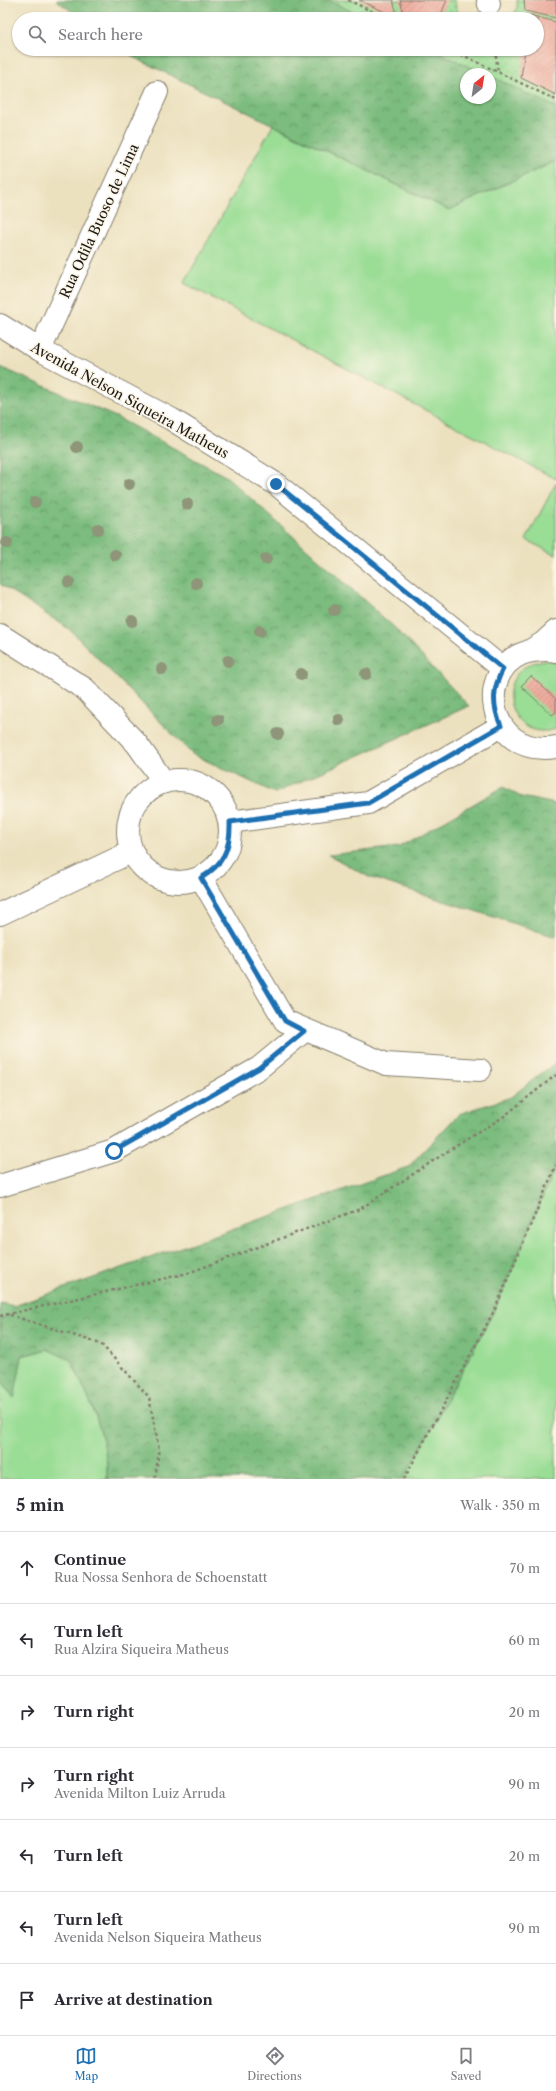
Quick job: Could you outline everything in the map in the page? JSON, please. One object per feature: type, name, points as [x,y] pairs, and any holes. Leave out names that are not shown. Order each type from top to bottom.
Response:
[{"type":"street","name":"Rua Odila Buoso de Lima","points":[[40,350],[158,92]]},
{"type":"street","name":"Avenida Nelson Siqueira Matheus","points":[[0,325],[40,350],[171,419],[276,484],[503,669]]},
{"type":"street","points":[[556,631],[543,643],[514,659],[503,669],[496,682],[493,697],[495,712],[501,726],[512,738],[526,746],[542,750],[556,748]]},
{"type":"street","points":[[1,639],[85,689],[137,744],[164,782]]},
{"type":"street","points":[[527,652],[541,650],[556,651]]},
{"type":"street","points":[[230,822],[368,803],[501,726]]},
{"type":"street","points":[[181,780],[198,783],[213,792],[224,806],[230,822],[231,836],[228,850],[221,861],[212,871],[201,878],[185,883],[169,882],[154,876],[142,867],[131,852],[128,837],[129,819],[136,803],[148,790],[164,782],[181,780]]},
{"type":"street","points":[[0,914],[131,852]]},
{"type":"street","points":[[201,878],[285,1021],[304,1031],[386,1064],[480,1070]]},
{"type":"street","points":[[0,1186],[114,1151],[259,1068],[304,1031]]},
{"type":"path","points":[[348,0],[373,12]]},
{"type":"path","points":[[465,56],[556,100]]},
{"type":"path","points":[[495,56],[498,72]]},
{"type":"path","points":[[0,1316],[188,1273],[360,1209],[448,1151],[503,1118],[556,1075]]},
{"type":"path","points":[[404,1479],[495,1309],[556,1165]]},
{"type":"path","points":[[9,1315],[101,1344],[149,1397],[159,1450],[155,1479]]},
{"type":"green space","points":[[56,0],[328,0],[353,12],[72,12]]},
{"type":"green space","points":[[328,0],[455,0],[458,12],[353,12]]},
{"type":"green space","points":[[517,0],[556,0],[556,107],[496,79],[496,68],[472,68],[447,56],[544,56],[544,12],[515,12]]},
{"type":"green space","points":[[132,56],[447,56],[472,68],[460,68],[460,104],[496,104],[496,79],[556,107],[556,161],[449,210]]},
{"type":"green space","points":[[273,125],[449,210],[556,161],[556,479],[184,283]]},
{"type":"green space","points":[[0,367],[116,417],[227,477],[396,629],[469,706],[275,793],[192,754],[69,629],[0,584]]},
{"type":"green space","points":[[556,483],[556,555],[526,540]]},
{"type":"green space","points":[[548,660],[556,662],[556,729],[539,731],[525,726],[515,715],[510,702],[511,688],[516,675],[529,665]]},
{"type":"green space","points":[[503,787],[521,797],[556,804],[556,937],[369,877],[329,855],[399,847]]},
{"type":"green space","points":[[556,1062],[556,1165],[495,1309],[404,1479],[107,1479],[107,1463],[101,1433],[90,1403],[71,1360],[47,1349],[22,1356],[14,1398],[0,1378],[0,1303],[14,1306],[408,1167],[459,1114],[511,1097]]},
{"type":"green space","points":[[556,1165],[556,1479],[404,1479],[495,1309]]},
{"type":"green space","points":[[47,1349],[71,1360],[90,1403],[101,1433],[107,1463],[107,1479],[0,1479],[0,1378],[14,1398],[22,1356]]},
{"type":"building","points":[[359,0],[393,0],[396,12],[385,12]]},
{"type":"building","points":[[400,0],[447,0],[442,12],[403,12]]},
{"type":"building","points":[[524,0],[556,0],[556,18],[544,15],[544,12],[525,11]]},
{"type":"building","points":[[544,19],[556,22],[556,95],[521,78],[524,56],[544,56]]},
{"type":"building","points":[[531,676],[556,699],[556,712],[552,715],[521,686]]},
{"type":"route","points":[[114,1151],[259,1068],[304,1031],[285,1021],[201,878],[212,871],[228,850],[231,836],[230,822],[368,803],[501,726],[495,712],[493,697],[496,682],[503,669],[276,484]]}]
